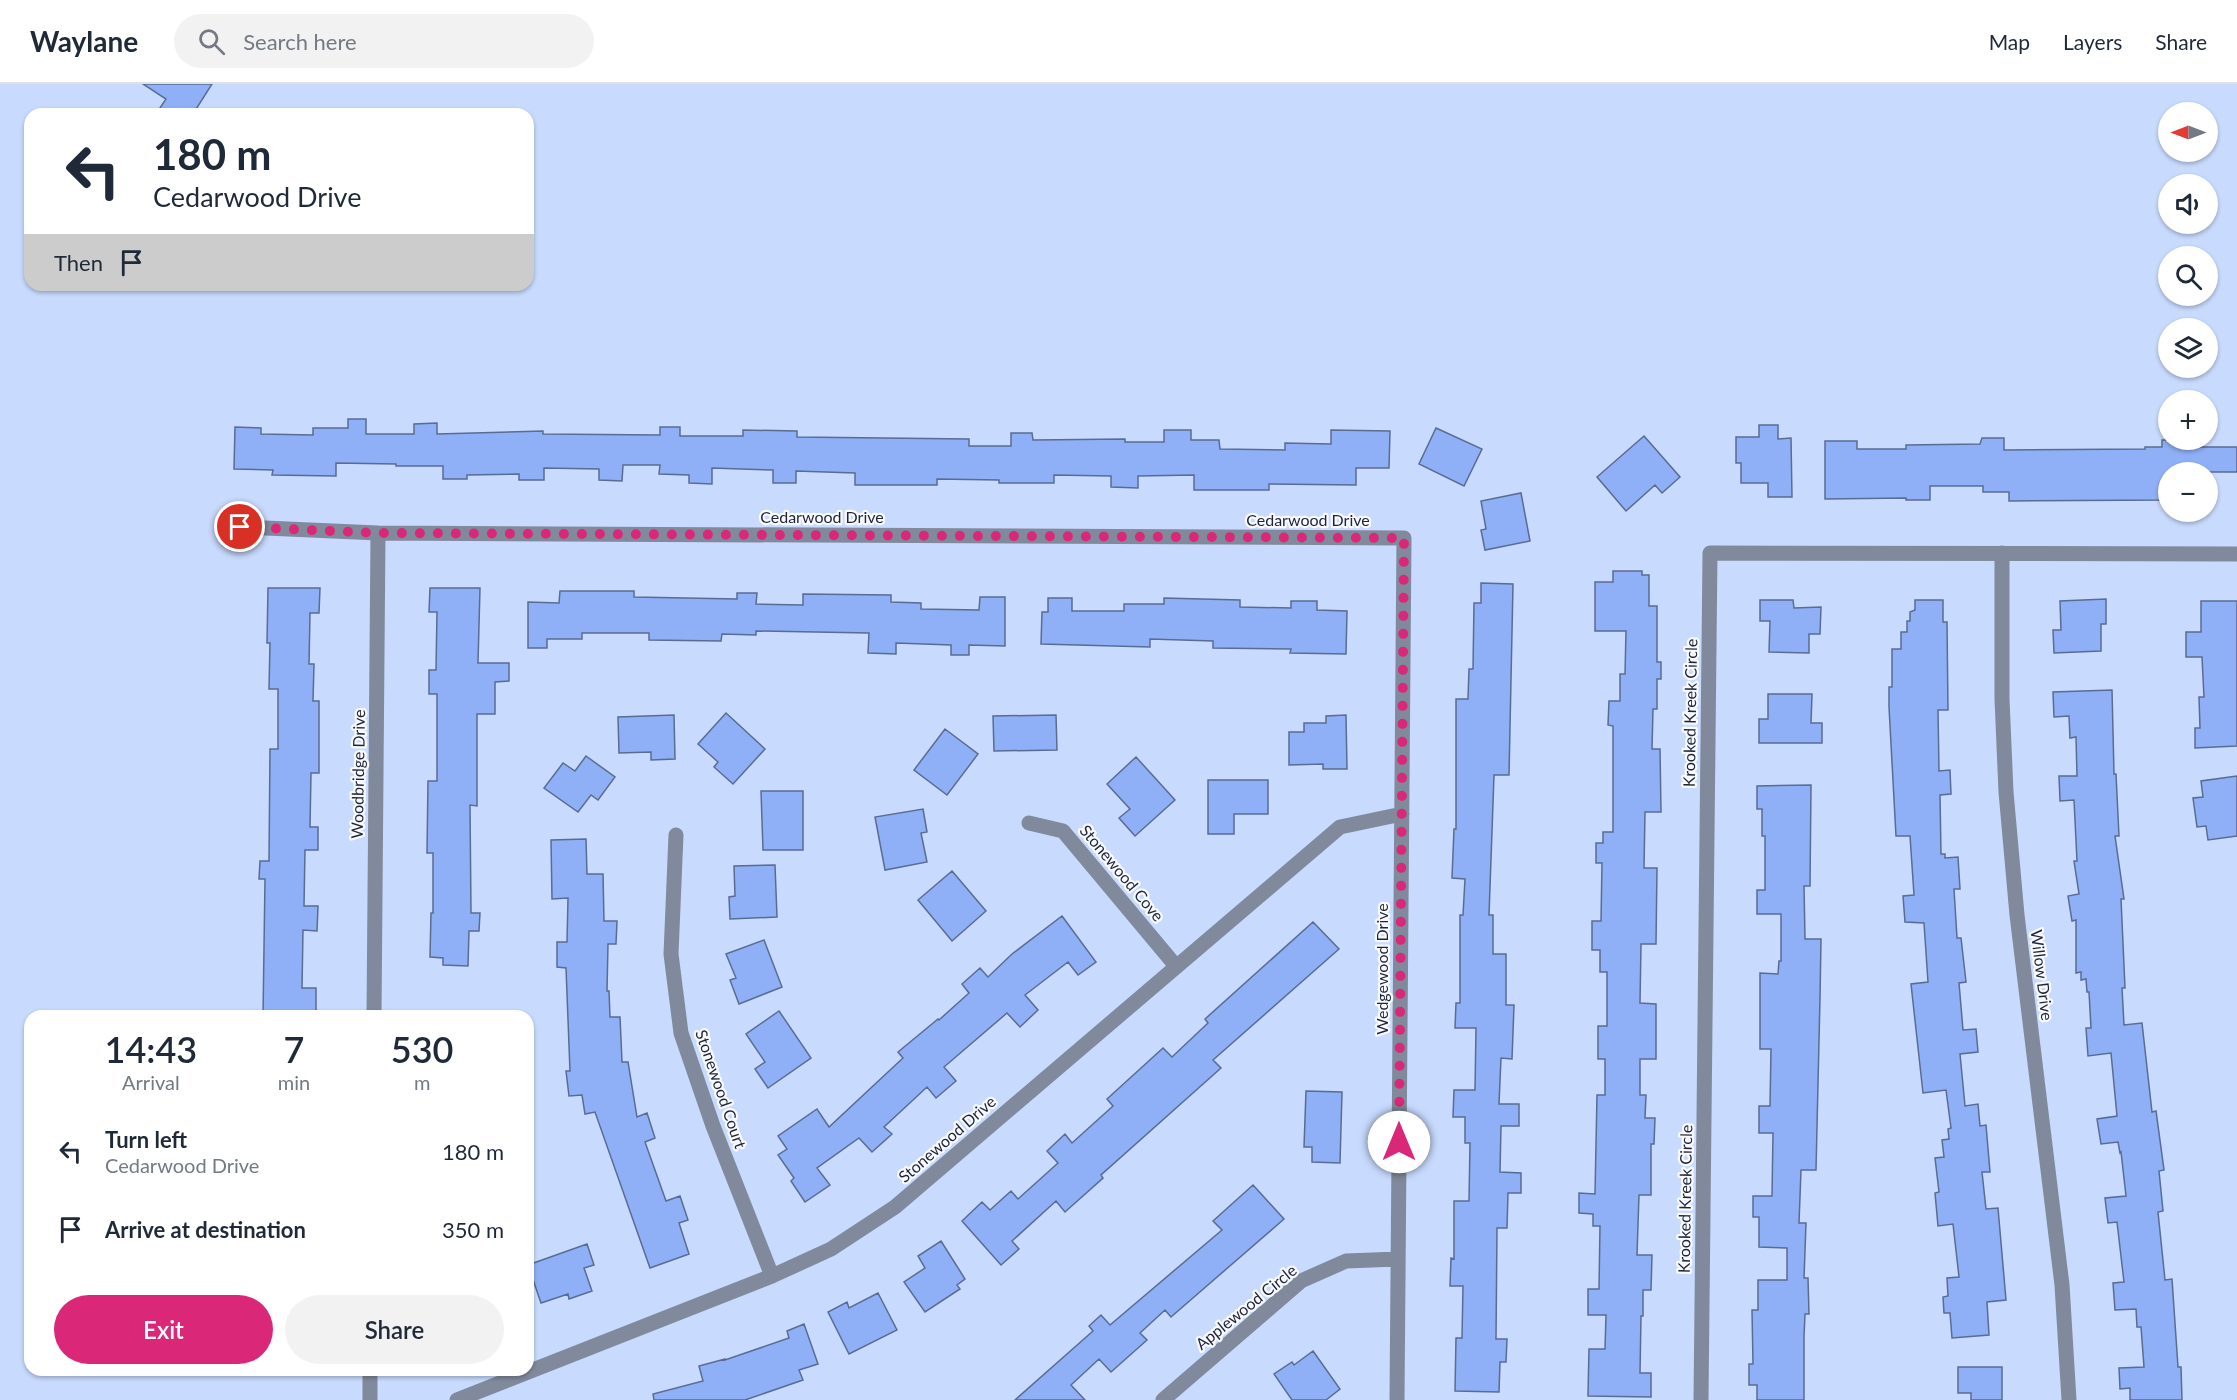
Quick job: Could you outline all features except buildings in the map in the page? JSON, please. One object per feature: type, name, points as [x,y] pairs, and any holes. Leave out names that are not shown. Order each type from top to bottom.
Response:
[{"type":"street","name":"Cedarwood Drive","points":[[240,527],[378,533],[1404,538]]},
{"type":"street","name":"Woodbridge Drive","points":[[374,1010],[378,533]]},
{"type":"street","name":"Wedgewood Drive","points":[[1397,1400],[1404,538]]},
{"type":"street","name":"Krooked Kreek Circle","points":[[1701,1400],[1710,553],[2237,554]]},
{"type":"street","name":"Willow Drive","points":[[2002,553],[2002,699],[2006,792],[2016,915],[2062,1285],[2069,1400]]},
{"type":"street","name":"Stonewood Drive","points":[[534,1370],[772,1276],[831,1249],[895,1207],[1340,826],[1401,814]]},
{"type":"street","name":"Stonewood Cove","points":[[1029,823],[1063,831],[1175,965]]},
{"type":"street","name":"Stonewood Court","points":[[676,835],[671,954],[681,1033],[713,1126],[772,1276]]},
{"type":"street","name":"Applewood Circle","points":[[1163,1400],[1301,1281],[1346,1262],[1398,1259]]},
{"type":"street","points":[[370,1376],[370,1400]]},
{"type":"street","name":"Stonewood Drive","points":[[457,1400],[518,1376]]},
{"type":"route","points":[[240,527],[378,533],[1404,538],[1399,1142]]}]
